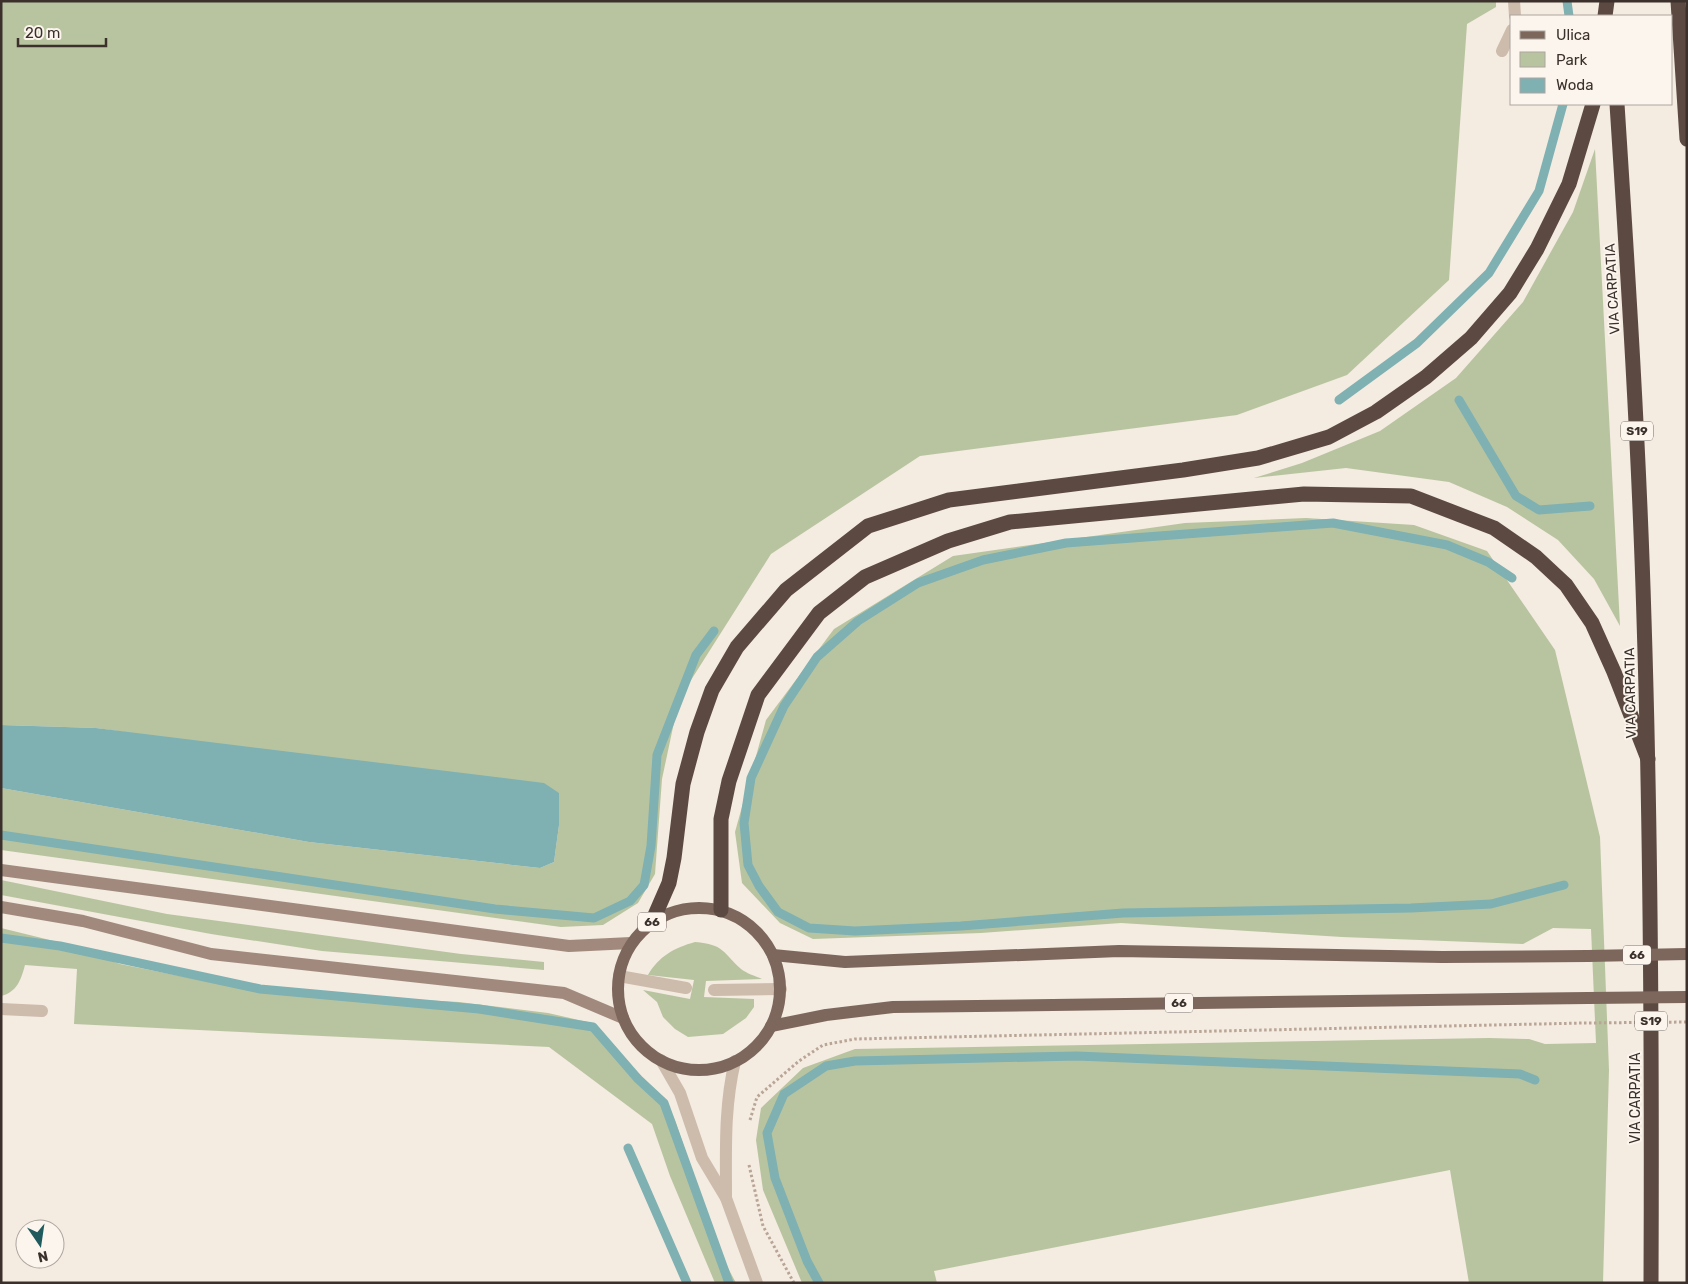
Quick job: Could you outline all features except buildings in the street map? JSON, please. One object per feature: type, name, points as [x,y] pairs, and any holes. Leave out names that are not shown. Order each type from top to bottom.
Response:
[{"type":"highway","points":[[1605,15],[1606,1]]},
{"type":"highway","points":[[1611,1],[1612,15]]},
{"type":"highway","points":[[1678,1],[1687,139]]},
{"type":"highway","points":[[652,922],[669,883],[683,784],[696,732],[712,690],[737,647],[786,590],[868,526],[949,500],[1183,470],[1258,458],[1329,437],[1376,412],[1426,377],[1471,338],[1510,293],[1537,249],[1569,184],[1593,105]]},
{"type":"highway","name":"VIA CARPATIA","points":[[1618,105],[1635,392],[1648,759],[1652,1283]]},
{"type":"highway","points":[[721,910],[721,819],[729,781],[758,695],[819,614],[865,577],[948,541],[1010,522],[1304,494],[1411,496],[1494,528],[1536,557],[1566,584],[1592,623],[1614,672],[1648,759]]},
{"type":"main road","name":"66","points":[[1,870],[569,946],[631,943]]},
{"type":"main road","points":[[1,907],[84,921],[211,954],[564,993],[623,1018]]},
{"type":"main road","name":"66","points":[[697,907],[721,910],[752,927],[774,955],[781,989],[778,1008],[771,1026],[756,1047],[735,1062],[711,1069],[685,1069],[661,1060],[645,1049],[632,1035],[623,1018],[618,997],[618,976],[623,959],[631,943],[652,922],[674,911],[697,907]]},
{"type":"main road","name":"66","points":[[774,955],[845,962],[1119,951],[1442,957],[1687,954]]},
{"type":"main road","name":"66","points":[[771,1026],[826,1015],[893,1007],[1687,997]]},
{"type":"street","points":[[1514,1],[1515,15]]},
{"type":"street","points":[[1502,51],[1510,34]]},
{"type":"street","points":[[618,976],[686,988]]},
{"type":"street","points":[[714,990],[781,989]]},
{"type":"street","points":[[1,1009],[42,1011]]},
{"type":"street","points":[[661,1060],[680,1093],[702,1158],[726,1198],[757,1283]]},
{"type":"street","points":[[726,1198],[725,1125],[728,1092],[735,1062]]},
{"type":"path","points":[[748,1126],[757,1097],[799,1061],[823,1045],[856,1039],[1687,1022]]},
{"type":"path","points":[[747,1155],[763,1226],[794,1283]]},
{"type":"green space","points":[[1,1],[1496,1],[1496,7],[1467,24],[1449,280],[1347,375],[1237,415],[920,456],[771,554],[679,699],[662,779],[655,874],[638,903],[603,925],[561,927],[1,850],[1,788],[309,842],[540,868],[554,862],[559,825],[559,793],[96,728],[1,725]]},
{"type":"green space","points":[[1595,149],[1620,626],[1594,579],[1558,540],[1507,507],[1449,482],[1346,468],[1254,478],[1302,463],[1380,431],[1456,378],[1523,302],[1573,212]]},
{"type":"green space","points":[[1306,518],[1414,525],[1487,551],[1555,650],[1600,837],[1609,1070],[1603,1283],[1469,1283],[1450,1170],[934,1271],[937,1283],[802,1283],[763,1190],[756,1140],[761,1108],[803,1068],[855,1049],[1489,1038],[1529,1039],[1545,1044],[1596,1043],[1591,929],[1553,928],[1523,944],[1342,937],[1121,923],[981,933],[813,939],[780,923],[742,883],[735,832],[766,720],[834,629],[953,556],[1185,523]]},
{"type":"green space","points":[[1,880],[167,914],[461,954],[544,962],[544,970],[322,951],[211,934],[1,895]]},
{"type":"green space","points":[[1,928],[54,941],[120,964],[250,990],[459,1002],[548,1013],[592,1023],[610,1045],[665,1099],[675,1120],[720,1253],[736,1283],[715,1283],[670,1176],[652,1124],[549,1047],[74,1024],[77,969],[25,965],[18,985],[11,992],[1,996]]},
{"type":"green space","points":[[695,942],[717,947],[726,953],[741,969],[762,979],[706,981],[704,997],[754,999],[754,1007],[746,1018],[723,1034],[688,1037],[675,1029],[663,1017],[657,1002],[643,990],[690,999],[694,980],[648,975],[662,958],[680,947]]},
{"type":"water","points":[[1,725],[96,728],[544,783],[559,793],[559,825],[554,862],[540,868],[309,842],[1,788]]},
{"type":"waterway","points":[[1567,1],[1569,15]]},
{"type":"waterway","points":[[1339,400],[1417,343],[1489,273],[1539,191],[1563,105]]},
{"type":"waterway","points":[[1459,400],[1516,496],[1539,510],[1590,506]]},
{"type":"waterway","points":[[1512,578],[1488,562],[1447,545],[1333,523],[1066,543],[983,560],[918,583],[858,621],[817,657],[784,706],[751,778],[744,823],[748,865],[759,886],[778,912],[809,928],[855,931],[961,926],[1123,913],[1411,908],[1491,904],[1564,885]]},
{"type":"waterway","points":[[1,835],[495,909],[594,918],[630,901],[644,885],[651,846],[657,755],[696,655],[714,631]]},
{"type":"waterway","points":[[1,938],[60,946],[260,989],[479,1009],[593,1027],[638,1079],[664,1103],[729,1283]]},
{"type":"waterway","points":[[819,1283],[807,1261],[775,1178],[767,1133],[784,1094],[826,1066],[855,1061],[1077,1056],[1520,1074],[1535,1080]]},
{"type":"waterway","points":[[628,1148],[687,1283]]}]
